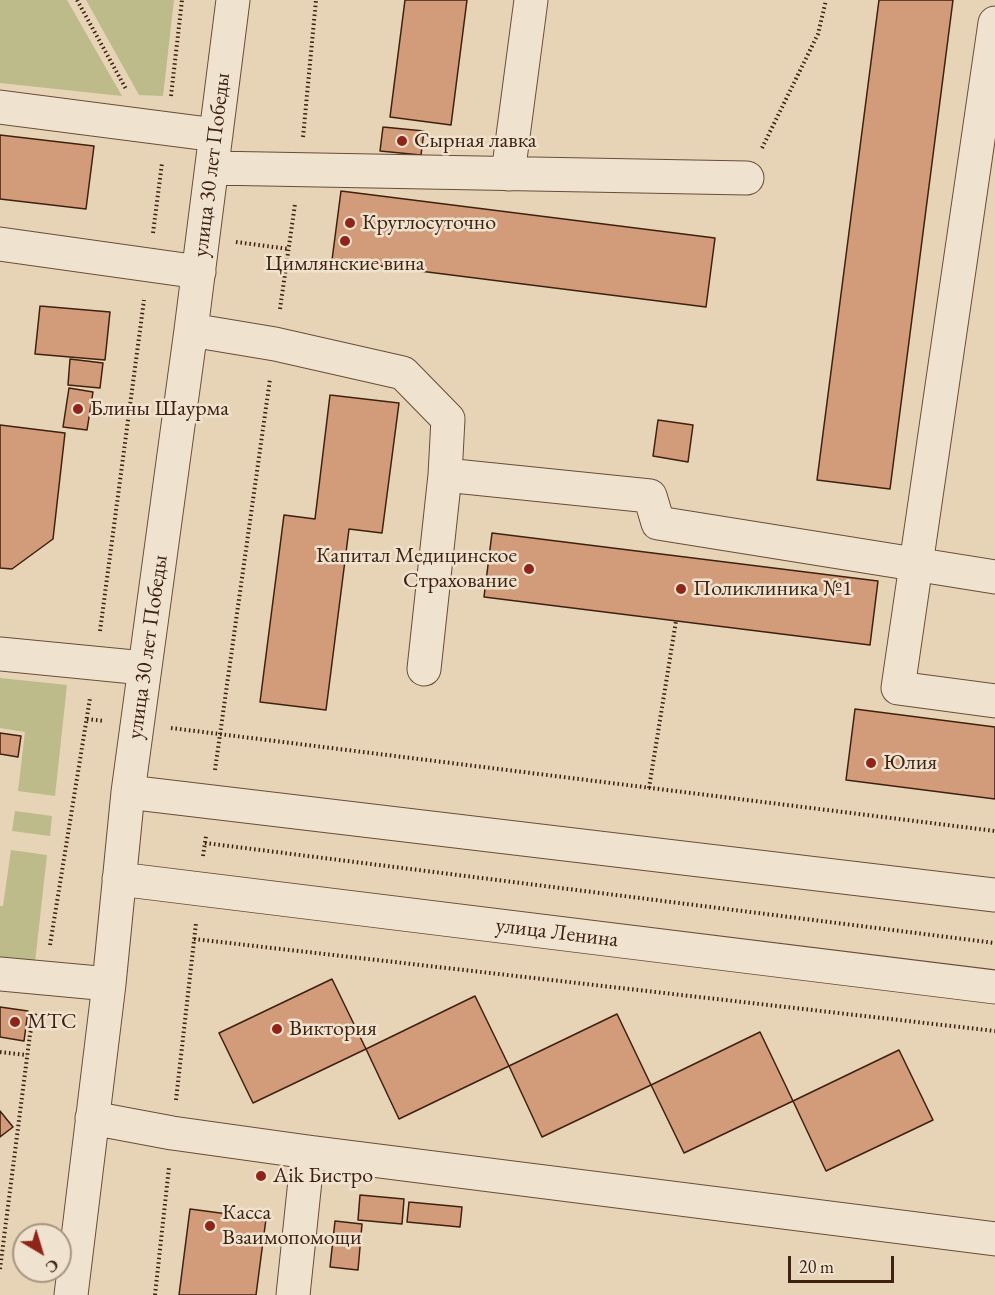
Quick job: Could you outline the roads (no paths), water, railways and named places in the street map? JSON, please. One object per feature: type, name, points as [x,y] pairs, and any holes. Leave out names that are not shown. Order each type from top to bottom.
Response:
[{"type":"street","name":"улица 30 лет Победы","points":[[71,1295],[109,984],[128,792],[199,272],[233,0]]},
{"type":"street","points":[[508,174],[531,0]]},
{"type":"street","points":[[995,23],[918,564],[898,688],[995,701]]},
{"type":"street","points":[[0,107],[216,135]]},
{"type":"street","points":[[212,168],[747,178]]},
{"type":"street","points":[[0,244],[199,272]]},
{"type":"street","points":[[191,330],[275,344],[403,373],[448,419],[445,474],[424,669]]},
{"type":"street","points":[[445,474],[651,496],[658,522],[995,577]]},
{"type":"street","points":[[0,654],[144,668]]},
{"type":"street","points":[[128,792],[995,895]]},
{"type":"street","name":"улица Ленина","points":[[119,879],[995,987]]},
{"type":"street","points":[[0,974],[109,984]]},
{"type":"street","points":[[92,1118],[172,1133],[308,1152],[995,1239]]},
{"type":"street","points":[[293,1295],[308,1152]]},
{"type":"place","name":"Сырная лавка","points":[[402,141]]},
{"type":"place","name":"Круглосуточно","points":[[350,223]]},
{"type":"place","name":"Цимлянские вина","points":[[345,241]]},
{"type":"place","name":"Блины Шаурма","points":[[78,409]]},
{"type":"place","name":"Капитал Медицинское Страхование","points":[[529,569]]},
{"type":"place","name":"Поликлиника №1","points":[[681,589]]},
{"type":"place","name":"Юлия","points":[[871,763]]},
{"type":"place","name":"МТС","points":[[15,1022]]},
{"type":"place","name":"Виктория","points":[[277,1029]]},
{"type":"place","name":"Aik Бистро","points":[[261,1176]]},
{"type":"place","name":"Касса Взаимопомощи","points":[[210,1226]]}]
